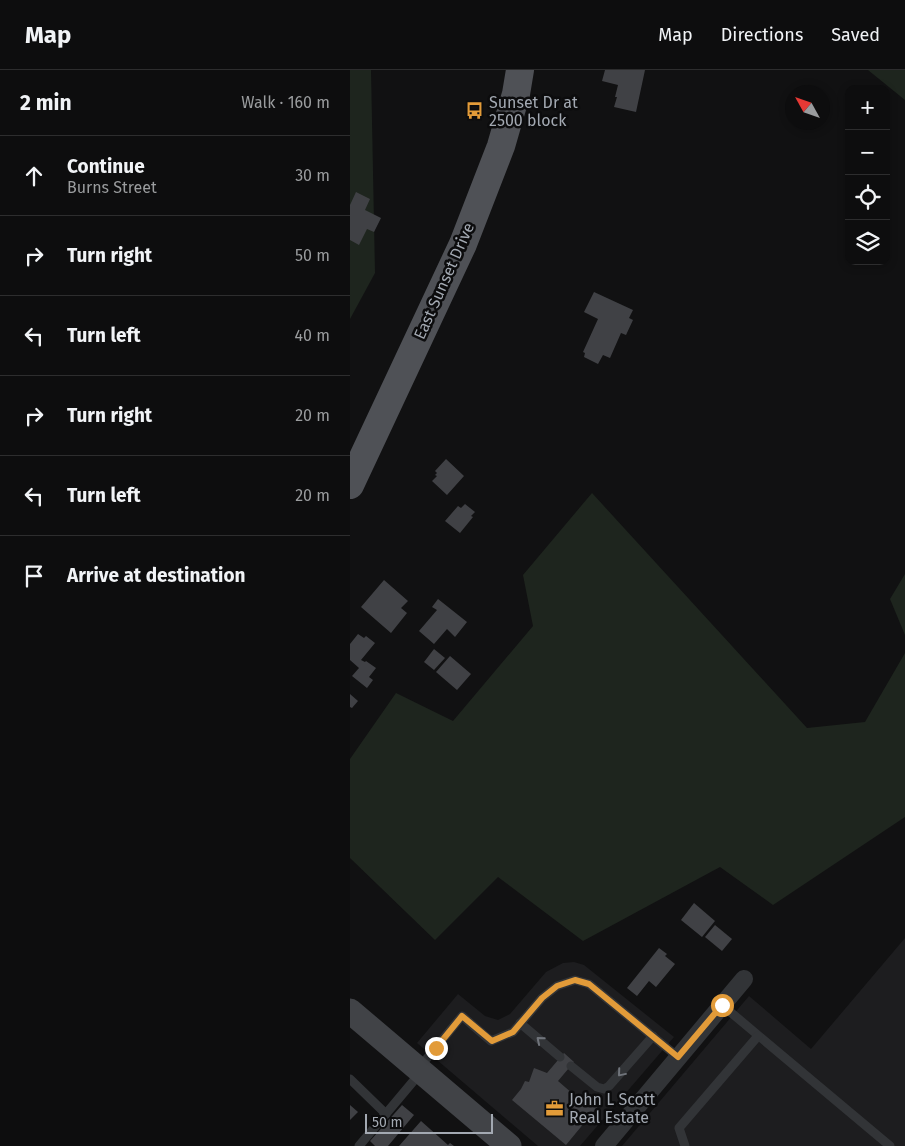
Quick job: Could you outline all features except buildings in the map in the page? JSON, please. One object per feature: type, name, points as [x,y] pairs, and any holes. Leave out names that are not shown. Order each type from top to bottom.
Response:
[{"type":"main road","name":"East Sunset Drive","points":[[350,485],[463,244],[501,146],[516,94],[520,70]]},
{"type":"main road","points":[[350,1011],[509,1146]]},
{"type":"street","points":[[604,1146],[744,979]]},
{"type":"lane","points":[[359,1146],[462,1016],[492,1041],[513,1032],[542,998],[557,986],[575,980],[589,984],[678,1057]]},
{"type":"lane","points":[[722,1005],[890,1146]]},
{"type":"lane","points":[[520,1023],[560,1057]]},
{"type":"lane","points":[[571,1066],[597,1087],[604,1089],[609,1086],[652,1036]]},
{"type":"lane","points":[[685,1146],[679,1128],[758,1036]]},
{"type":"lane","points":[[350,1079],[386,1114]]},
{"type":"shaded area","points":[[350,70],[371,70],[375,273],[350,319]]},
{"type":"shaded area","points":[[868,70],[905,70],[905,100],[890,88],[890,85],[886,85]]},
{"type":"shaded area","points":[[592,493],[807,728],[865,722],[905,653],[905,817],[773,905],[720,867],[583,941],[498,877],[435,940],[350,858],[350,759],[396,693],[453,721],[533,626],[523,575]]},
{"type":"shaded area","points":[[905,574],[905,635],[890,599]]},
{"type":"shaded area","points":[[905,938],[905,1146],[622,1146],[749,996],[811,1049]]},
{"type":"shaded area","points":[[574,962],[584,965],[674,1037],[580,1146],[538,1146],[417,1043],[458,994],[485,1016],[498,1020],[510,1014],[546,972],[563,963]]},
{"type":"place","name":"Sunset Dr at 2500 block","points":[[475,111]]},
{"type":"place","name":"John L Scott Real Estate","points":[[555,1108]]},
{"type":"route","points":[[436,1048],[462,1016],[492,1041],[513,1032],[542,998],[557,986],[575,980],[589,984],[678,1057],[722,1005]]}]
